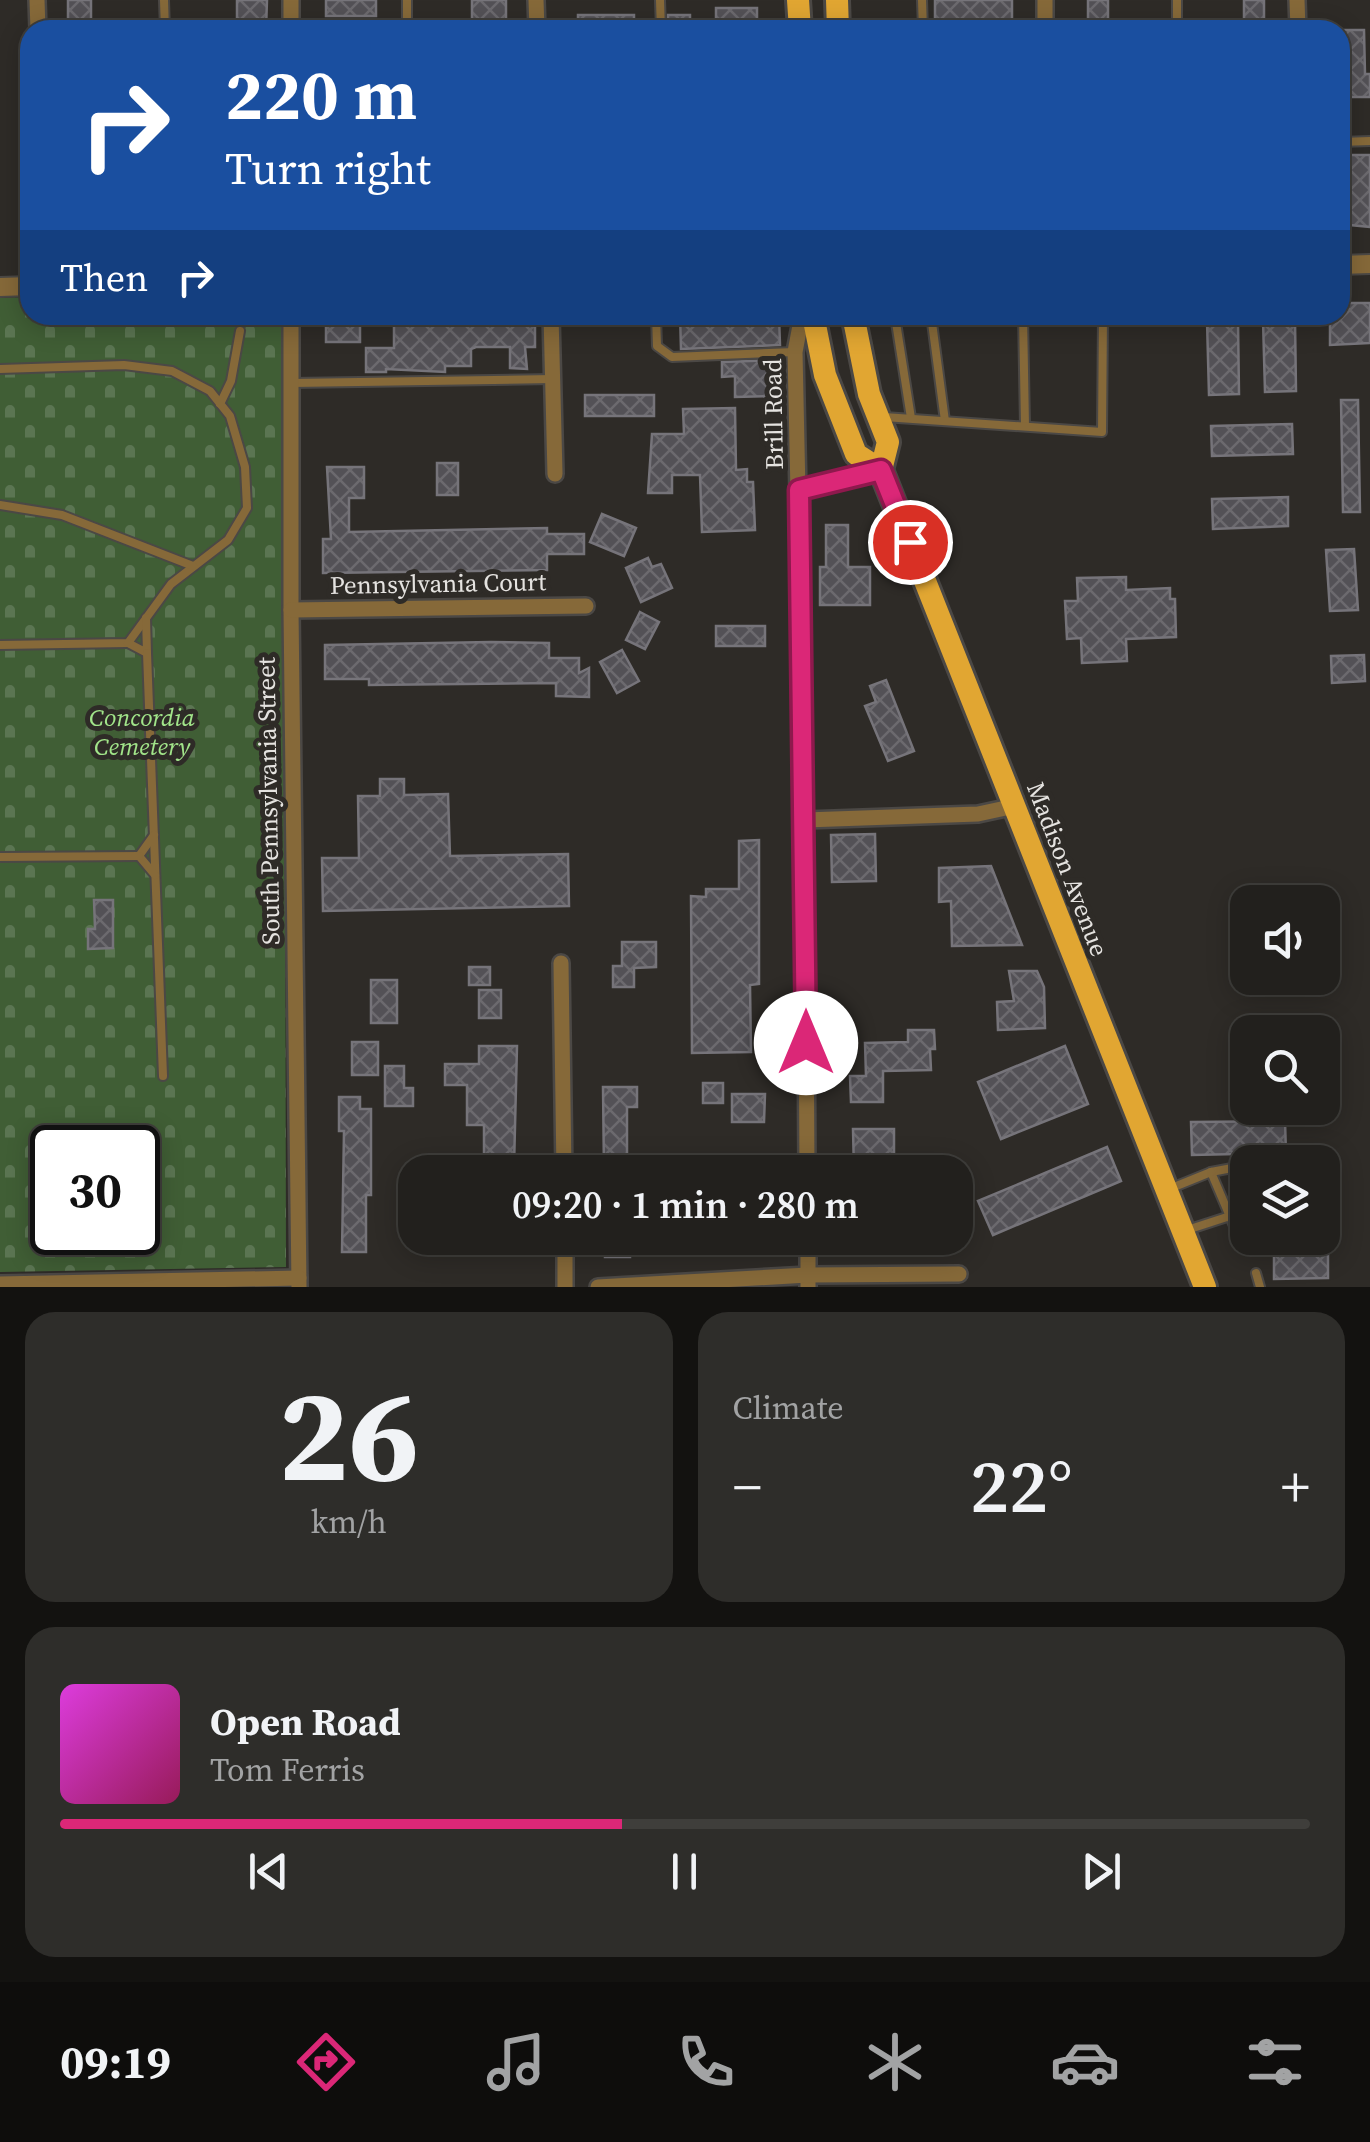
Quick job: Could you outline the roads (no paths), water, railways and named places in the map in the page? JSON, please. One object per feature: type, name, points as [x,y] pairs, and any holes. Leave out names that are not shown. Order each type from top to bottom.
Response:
[{"type":"main road","name":"Madison Avenue","points":[[815,325],[825,376],[856,454],[881,470],[1205,1287]]},
{"type":"main road","name":"Madison Avenue","points":[[854,325],[888,442],[881,470]]},
{"type":"street","name":"South Pennsylvania Street","points":[[292,325],[299,1283]]},
{"type":"street","points":[[551,325],[555,474]]},
{"type":"street","name":"Brill Road","points":[[800,325],[795,352],[805,820],[807,1155]]},
{"type":"street","points":[[799,490],[881,470]]},
{"type":"street","name":"Pennsylvania Court","points":[[291,610],[586,606]]},
{"type":"street","points":[[805,820],[978,814],[1015,806]]},
{"type":"street","points":[[560,962],[564,1155]]},
{"type":"street","points":[[565,1255],[566,1287]]},
{"type":"street","points":[[808,1255],[808,1281]]},
{"type":"street","points":[[598,1287],[960,1274]]},
{"type":"street","points":[[0,1284],[299,1283]]},
{"type":"lane","points":[[656,325],[657,346],[672,356],[795,352]]},
{"type":"lane","points":[[896,325],[911,418]]},
{"type":"lane","points":[[932,325],[946,420]]},
{"type":"lane","points":[[1022,325],[1025,426]]},
{"type":"lane","points":[[878,418],[1102,432],[1103,325]]},
{"type":"lane","points":[[220,404],[231,381],[240,331]]},
{"type":"lane","points":[[0,369],[124,364],[172,372],[210,391],[230,416],[245,467],[247,508],[228,540],[171,584],[128,643]]},
{"type":"lane","points":[[291,382],[552,379]]},
{"type":"lane","points":[[0,504],[62,515],[193,566]]},
{"type":"lane","points":[[146,616],[163,1076]]},
{"type":"lane","points":[[0,644],[128,643],[147,653]]},
{"type":"lane","points":[[139,856],[154,835]]},
{"type":"lane","points":[[0,857],[139,856]]},
{"type":"lane","points":[[139,856],[155,875]]},
{"type":"lane","points":[[1165,1191],[1230,1168]]},
{"type":"lane","points":[[1183,1232],[1230,1216],[1211,1172]]},
{"type":"lane","points":[[1256,1273],[1260,1287]]},
{"type":"park label","name":"Concordia Cemetery","points":[[142,732]]}]
